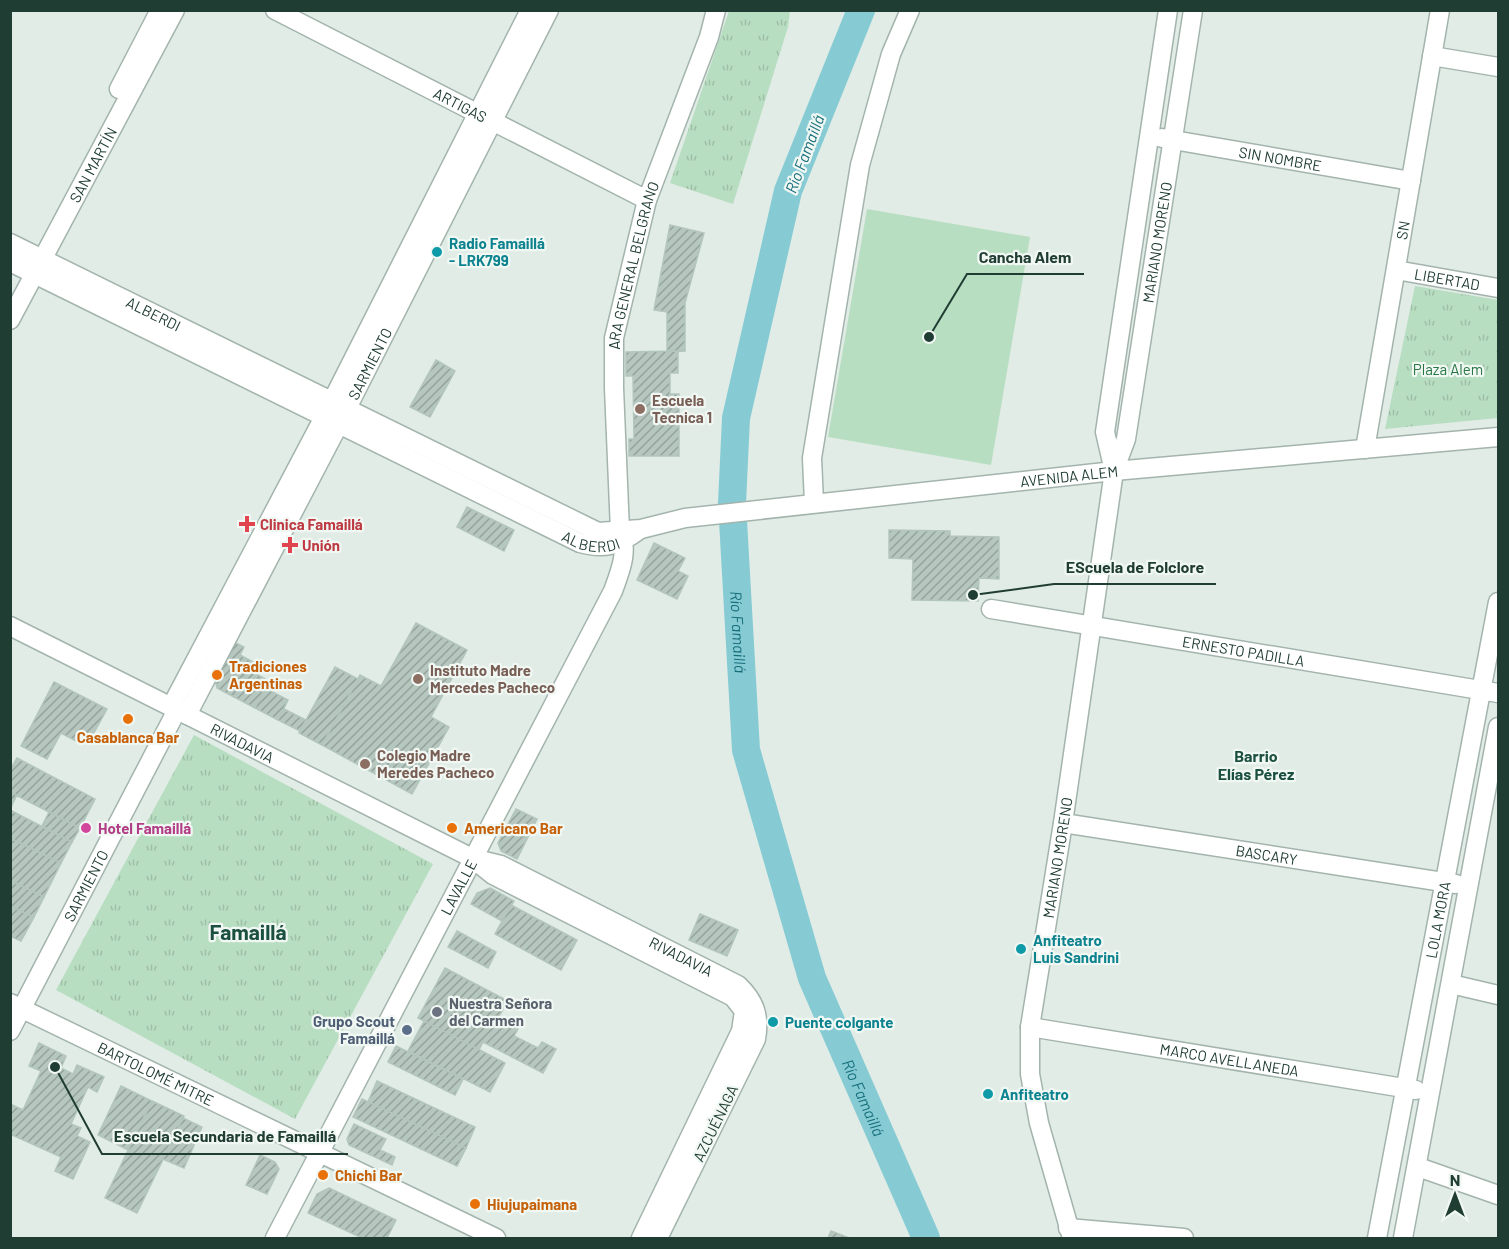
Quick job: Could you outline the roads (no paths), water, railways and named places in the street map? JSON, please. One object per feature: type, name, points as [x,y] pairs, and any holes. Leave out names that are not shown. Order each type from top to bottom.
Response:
[{"type":"street","name":"SAN MARTÍN","points":[[10,320],[29,263],[160,10]]},
{"type":"street","name":"SAN MARTÍN","points":[[10,295],[175,10]]},
{"type":"street","name":"ARTIGAS","points":[[275,10],[647,200]]},
{"type":"street","name":"SARMIENTO","points":[[10,1031],[16,1006],[177,713],[335,413],[484,118],[530,10]]},
{"type":"street","name":"SARMIENTO","points":[[484,118],[549,10]]},
{"type":"street","name":"ARA GENERAL BELGRANO","points":[[623,536],[614,388],[614,338],[647,200],[716,10]]},
{"type":"street","points":[[808,504],[812,458],[860,165],[891,54],[910,10]]},
{"type":"street","name":"MARIANO MORENO","points":[[1114,471],[1105,432],[1168,10]]},
{"type":"street","name":"MARIANO MORENO","points":[[1070,1233],[1039,1123],[1030,1074],[1030,1027],[1063,823],[1114,471],[1126,439],[1193,10]]},
{"type":"street","name":"SN","points":[[1365,449],[1440,10]]},
{"type":"street","points":[[1432,56],[1498,66]]},
{"type":"street","name":"SIN NOMBRE","points":[[1150,136],[1411,181]]},
{"type":"street","name":"ALBERDI","points":[[10,243],[29,263],[335,413],[582,526],[598,532],[623,536],[641,529]]},
{"type":"street","name":"LIBERTAD","points":[[1396,270],[1498,288]]},
{"type":"street","name":"AVENIDA ALEM","points":[[641,529],[685,518],[808,504],[1114,471],[1498,436]]},
{"type":"street","name":"LAVALLE","points":[[275,1239],[613,591],[622,563],[623,536]]},
{"type":"street","name":"LOLA MORA","points":[[1377,1239],[1446,882],[1490,692],[1498,602]]},
{"type":"street","name":"ERNESTO PADILLA","points":[[991,609],[1490,692]]},
{"type":"street","name":"RIVADAVIA","points":[[10,626],[177,713],[472,858],[493,875],[733,997],[749,1008]]},
{"type":"street","name":"RIVADAVIA","points":[[10,639],[177,713]]},
{"type":"street","name":"LOLA MORA","points":[[1403,1239],[1469,886],[1493,786],[1498,727]]},
{"type":"street","name":"BASCARY","points":[[1063,823],[1469,886]]},
{"type":"street","points":[[1451,984],[1498,995]]},
{"type":"street","name":"BARTOLOMÉ MITRE","points":[[16,1006],[321,1152],[496,1239]]},
{"type":"street","name":"AZCUÉNAGA","points":[[640,1239],[741,1031],[749,1008],[758,1015],[756,1039],[658,1239]]},
{"type":"street","name":"MARCO AVELLANEDA","points":[[1030,1027],[1430,1092]]},
{"type":"street","points":[[1418,1167],[1498,1195]]},
{"type":"street","points":[[1070,1233],[1184,1239]]},
{"type":"waterway","name":"Río Famaillá","points":[[861,10],[788,191],[736,418],[732,503],[746,750],[812,978],[926,1238]]},
{"type":"place","name":"Radio Famaillá - LRK799","points":[[437,252]]},
{"type":"place","name":"Cancha Alem","points":[[929,337]]},
{"type":"place","name":"Escuela Tecnica 1","points":[[640,409]]},
{"type":"place","name":"Clinica Famaillá","points":[[247,524]]},
{"type":"place","name":"Unión","points":[[290,545]]},
{"type":"place","name":"EScuela de Folclore","points":[[973,595]]},
{"type":"place","name":"Tradiciones Argentinas","points":[[217,675]]},
{"type":"place","name":"Instituto Madre Mercedes Pacheco","points":[[418,679]]},
{"type":"place","name":"Casablanca Bar","points":[[128,719]]},
{"type":"place","name":"Colegio Madre Meredes Pacheco","points":[[365,764]]},
{"type":"place","name":"Hotel Famaillá","points":[[86,828]]},
{"type":"place","name":"Americano Bar","points":[[452,828]]},
{"type":"place","name":"Anfiteatro Luis Sandrini","points":[[1021,949]]},
{"type":"place","name":"Nuestra Señora del Carmen","points":[[437,1012]]},
{"type":"place","name":"Puente colgante","points":[[773,1022]]},
{"type":"place","name":"Grupo Scout Famaillá","points":[[407,1030]]},
{"type":"place","name":"Escuela Secundaria de Famaillá","points":[[55,1067]]},
{"type":"place","name":"Anfiteatro","points":[[988,1094]]},
{"type":"place","name":"Chichi Bar","points":[[323,1175]]},
{"type":"place","name":"Hiujupaimana","points":[[475,1204]]},
{"type":"district","name":"Barrio Elías Pérez","points":[[1256,764]]},
{"type":"district","name":"Famaillá","points":[[248,931]]},
{"type":"park label","name":"Plaza Alem","points":[[1448,369]]}]
